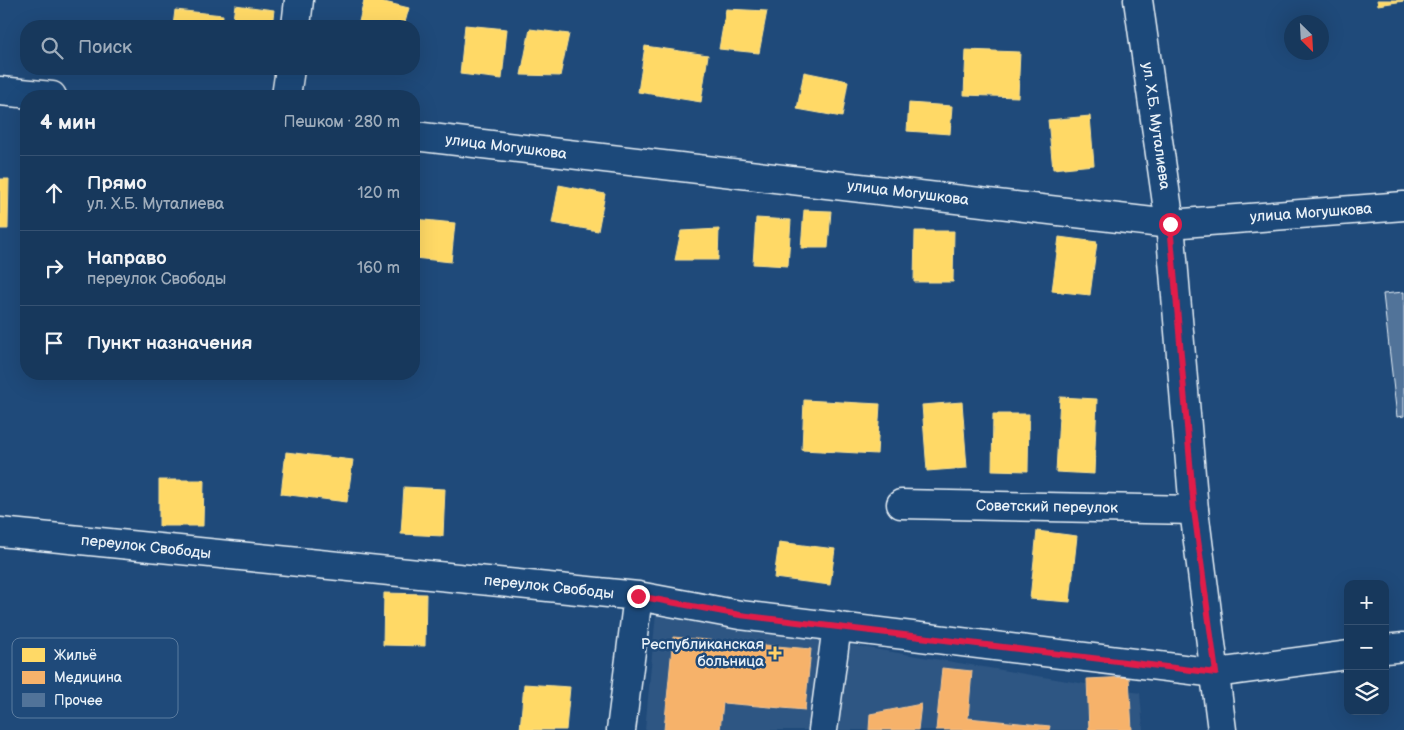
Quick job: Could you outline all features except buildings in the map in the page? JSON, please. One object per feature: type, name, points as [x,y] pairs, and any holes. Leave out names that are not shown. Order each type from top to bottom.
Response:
[{"type":"street","points":[[297,20],[299,0]]},
{"type":"street","name":"ул. Х.Б. Муталиева","points":[[1138,0],[1170,224],[1194,510],[1222,730]]},
{"type":"street","points":[[287,90],[289,75]]},
{"type":"street","points":[[0,91],[20,93]]},
{"type":"street","name":"улица Могушкова","points":[[420,137],[1170,224],[1404,206]]},
{"type":"street","name":"Советский переулок","points":[[901,504],[1194,510]]},
{"type":"street","name":"переулок Свободы","points":[[0,532],[638,596],[740,615],[1216,673],[1344,656]]},
{"type":"street","points":[[621,730],[638,596]]},
{"type":"street","points":[[823,730],[837,626]]},
{"type":"street","points":[[1389,649],[1404,647]]},
{"type":"shaded area","name":"Республиканская больница","points":[[656,613],[1140,693],[1143,730],[645,730]]},
{"type":"place","name":"Республиканская больница","points":[[775,653]]},
{"type":"route","points":[[638,596],[740,615],[1216,673],[1194,510],[1170,224]]}]
